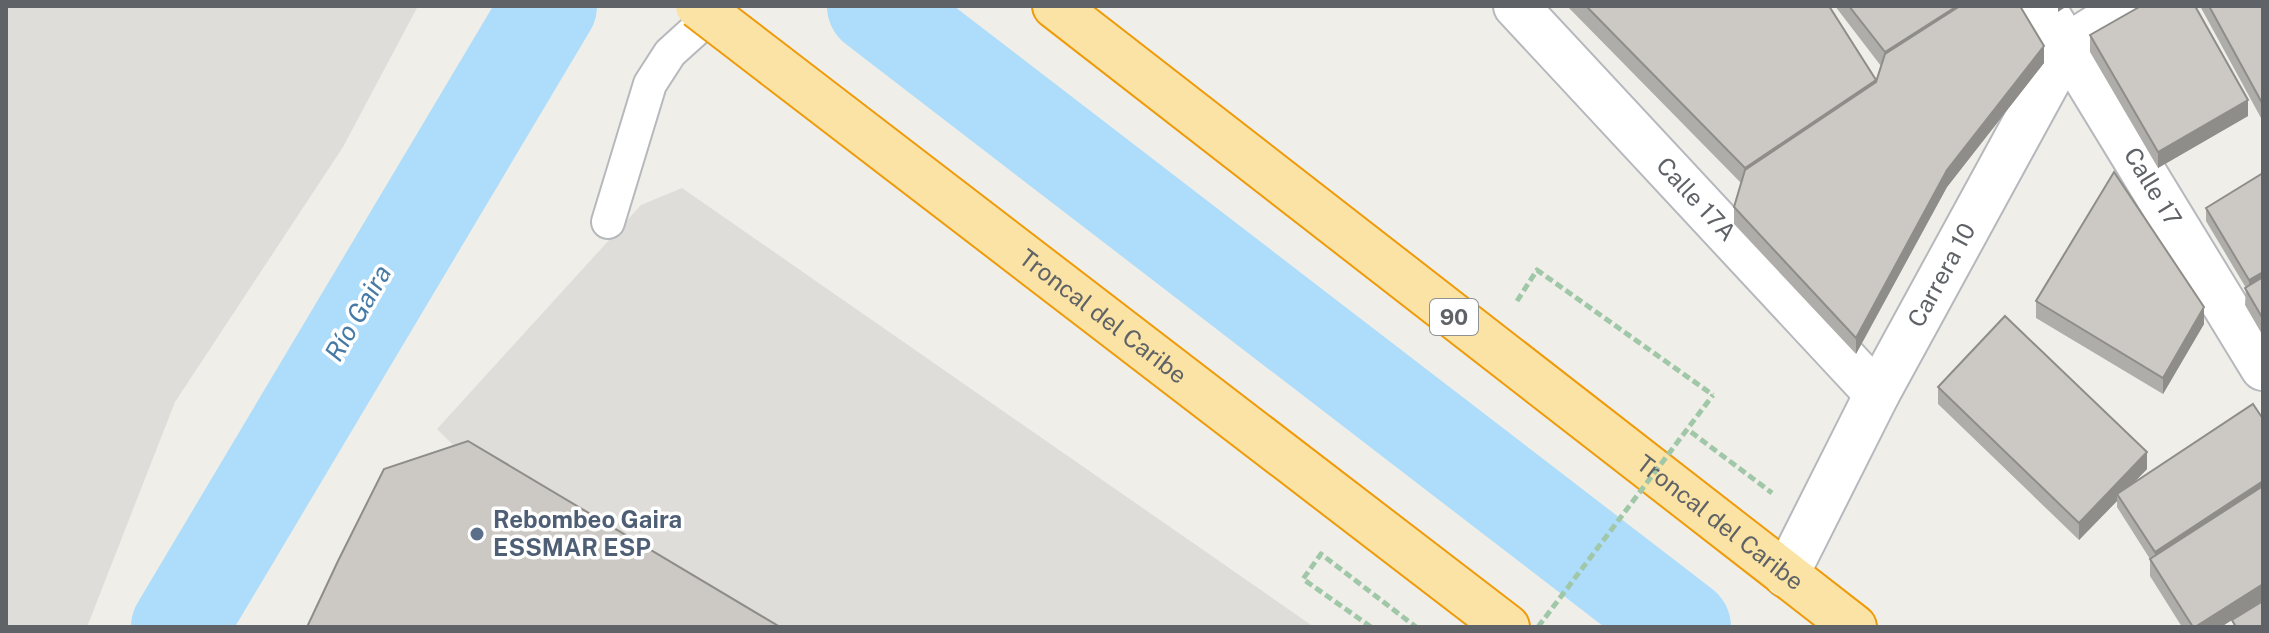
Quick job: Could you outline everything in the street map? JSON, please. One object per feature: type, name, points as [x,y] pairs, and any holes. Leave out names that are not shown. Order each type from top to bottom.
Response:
[{"type":"highway","name":"Troncal del Caribe","points":[[698,6],[1507,627]]},
{"type":"highway","name":"Troncal del Caribe","points":[[1055,6],[1854,627]]},
{"type":"street","name":"Calle 17A","points":[[1516,6],[1877,394]]},
{"type":"street","name":"Calle 17","points":[[2042,6],[2263,368]]},
{"type":"street","name":"Carrera 10","points":[[1786,575],[1877,394],[2067,46],[2130,6]]},
{"type":"lane","points":[[608,222],[650,84],[670,53],[722,6]]},
{"type":"path","points":[[1529,311],[1517,302],[1537,270],[1713,395],[1538,627]]},
{"type":"path","points":[[1676,421],[1812,522]]},
{"type":"path","points":[[1371,627],[1303,579],[1321,554],[1416,627]]},
{"type":"shaded area","points":[[6,6],[418,6],[343,147],[175,402],[87,627],[6,627]]},
{"type":"shaded area","points":[[682,188],[1314,627],[749,627],[468,460],[437,429],[641,205]]},
{"type":"building","points":[[1586,6],[1829,6],[1876,80],[1745,168]]},
{"type":"building","points":[[1849,6],[1957,6],[1885,52]]},
{"type":"building","points":[[1960,6],[2020,6],[2044,46],[1947,170],[1856,338],[1734,207],[1745,170],[1876,82],[1885,54]]},
{"type":"building","points":[[2141,6],[2195,6],[2248,100],[2158,152],[2090,35]]},
{"type":"building","points":[[2209,6],[2263,6],[2261,101]]},
{"type":"building","points":[[2114,172],[2204,307],[2163,378],[2036,301]]},
{"type":"building","points":[[2263,173],[2263,272],[2249,280],[2206,208]]},
{"type":"building","points":[[2263,277],[2263,319],[2245,288]]},
{"type":"building","points":[[2005,316],[2147,452],[2079,523],[1938,387]]},
{"type":"building","points":[[2253,404],[2263,419],[2263,481],[2155,552],[2117,494]]},
{"type":"building","name":"Rebombeo Gaira ESSMAR ESP","points":[[468,441],[780,627],[307,627],[384,469]]},
{"type":"building","points":[[2263,486],[2263,584],[2193,627],[2150,559]]},
{"type":"building","points":[[2263,601],[2263,627],[2236,627],[2232,620]]},
{"type":"waterway","name":"Río Gaira","points":[[179,627],[549,6]]},
{"type":"waterway","points":[[875,6],[1683,627]]},
{"type":"place","name":"Rebombeo Gaira ESSMAR ESP","points":[[477,534]]}]
